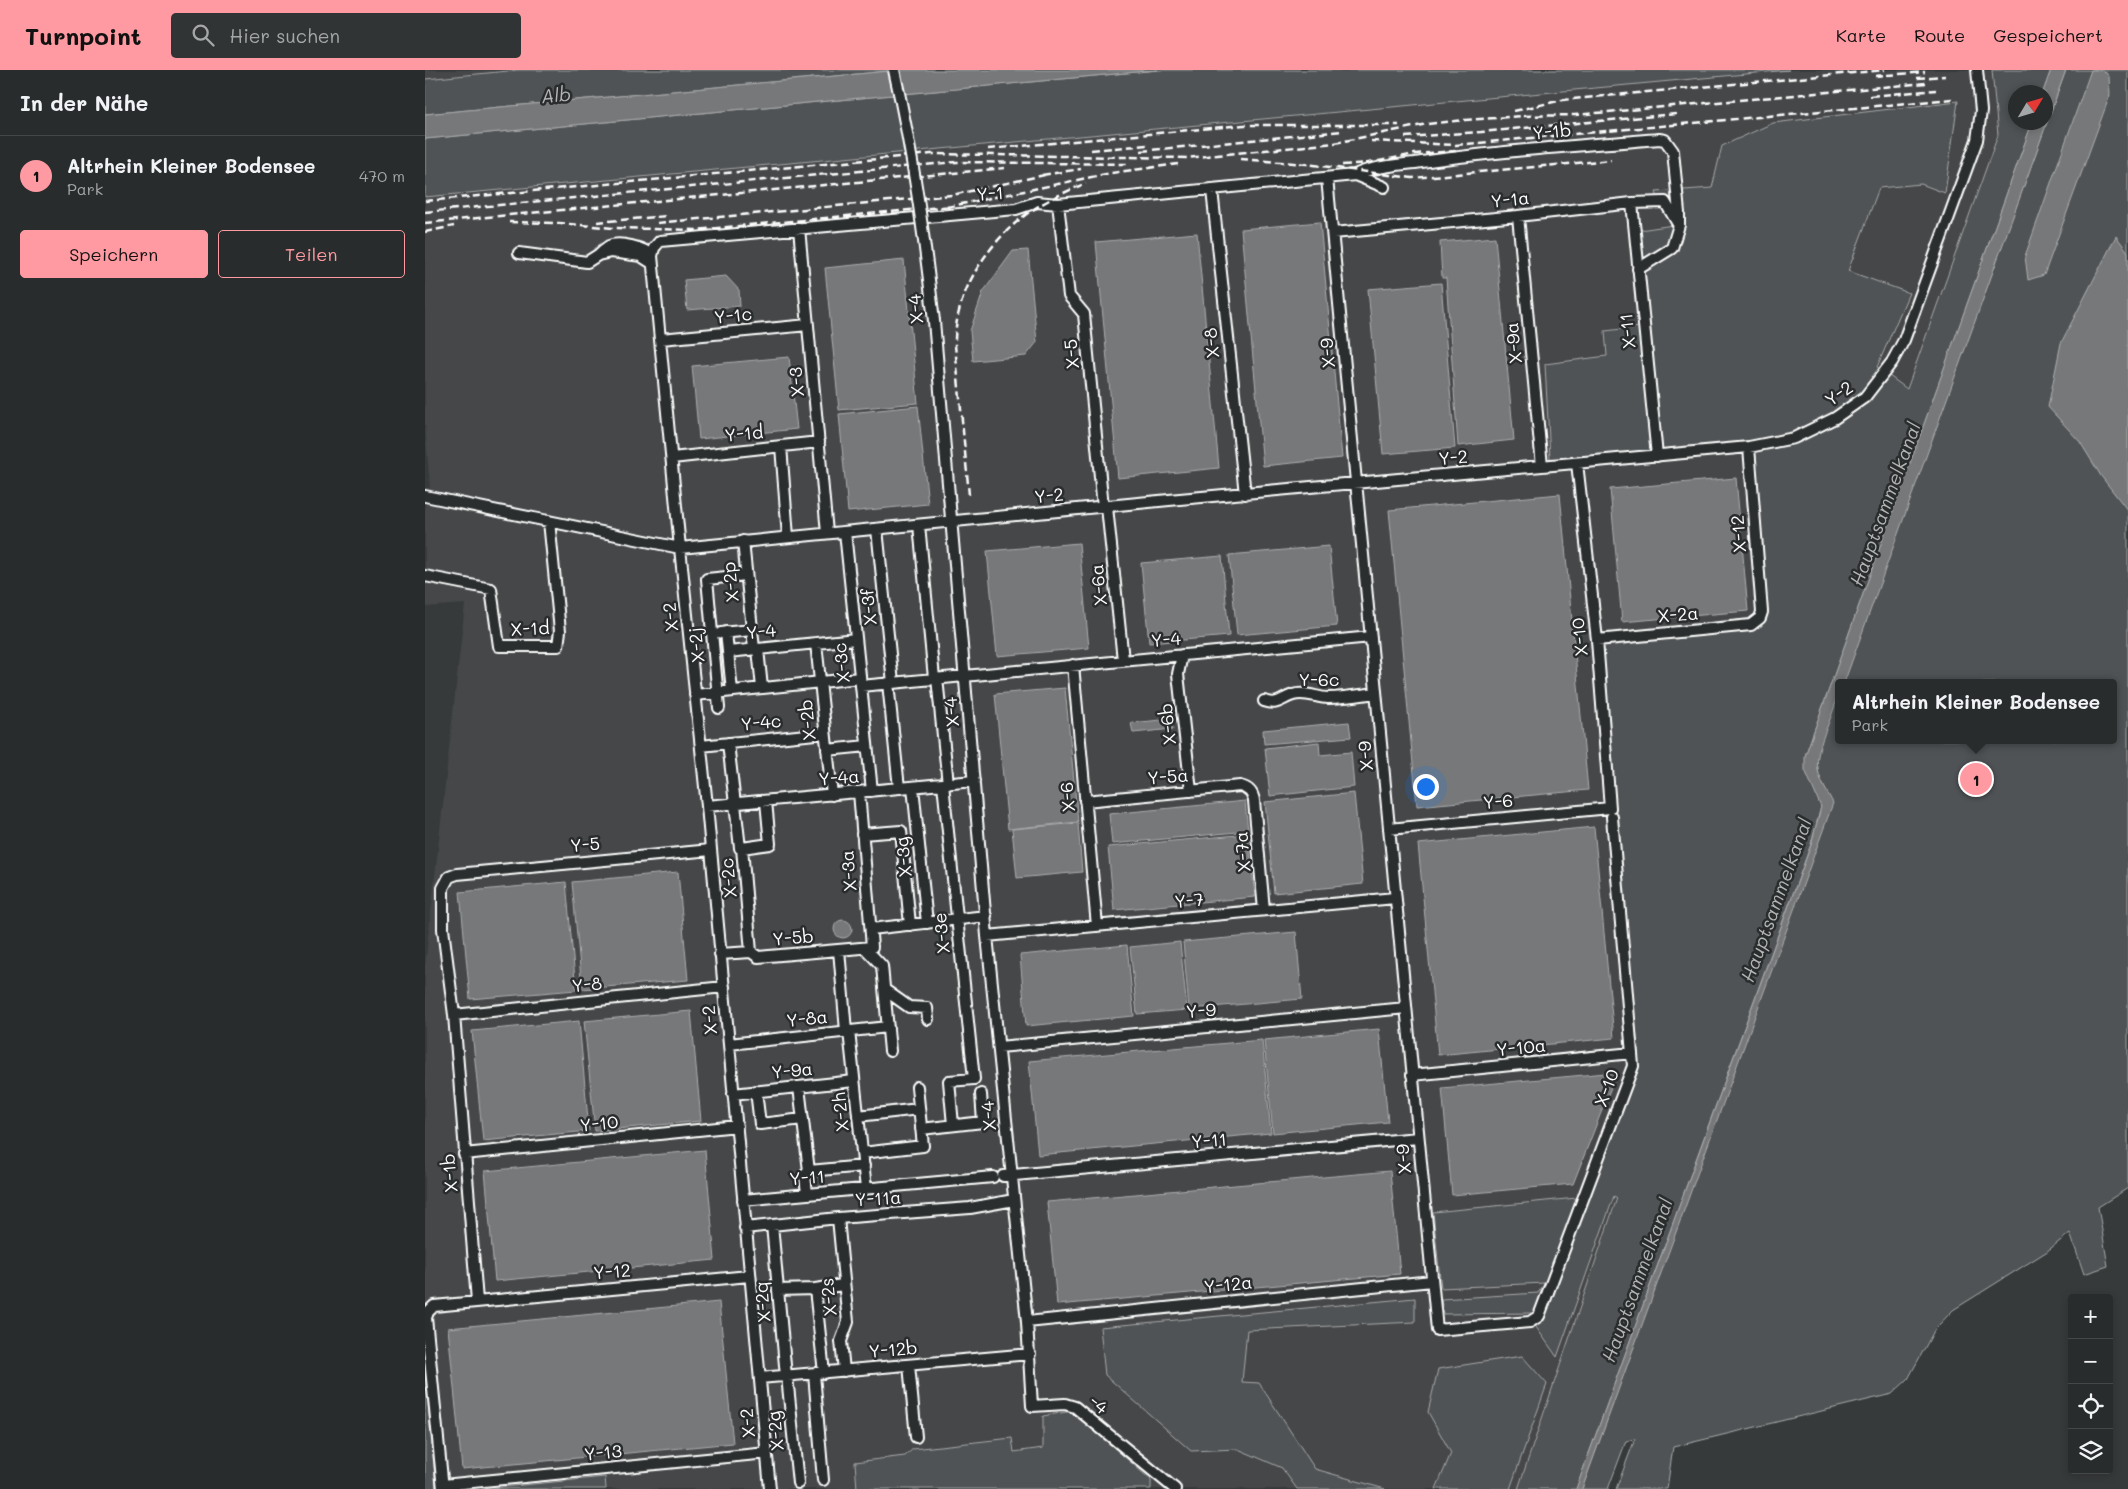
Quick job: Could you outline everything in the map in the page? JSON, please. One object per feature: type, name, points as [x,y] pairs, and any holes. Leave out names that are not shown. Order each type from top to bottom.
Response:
[{"type":"street","name":"X-4","points":[[894,70],[908,135],[922,223],[934,320],[987,936],[999,1047],[1002,1176],[1014,1200],[1030,1354]]},
{"type":"street","name":"Y-2","points":[[681,548],[1749,447],[1793,438],[1835,418],[1865,397],[1892,362],[1904,340],[1977,140],[1981,111],[1977,70]]},
{"type":"street","name":"Y-1b","points":[[1327,178],[1355,175],[1385,167],[1433,160],[1659,138],[1665,140],[1673,151],[1679,225]]},
{"type":"street","name":"Y-1b","points":[[1355,175],[1383,187]]},
{"type":"street","name":"Y-1","points":[[656,244],[664,240],[1016,209],[1037,202],[1058,204],[1327,178]]},
{"type":"street","name":"X-9","points":[[1327,178],[1437,1330]]},
{"type":"street","name":"X-8","points":[[1212,190],[1245,494]]},
{"type":"street","name":"Y-1a","points":[[1333,233],[1518,216],[1632,203],[1665,202],[1679,225]]},
{"type":"street","name":"X-11","points":[[1632,203],[1657,456]]},
{"type":"street","name":"X-5","points":[[1058,204],[1069,296],[1084,314],[1105,507]]},
{"type":"street","name":"X-9a","points":[[1518,216],[1543,466]]},
{"type":"street","points":[[1638,269],[1672,248],[1679,225]]},
{"type":"street","name":"X-3","points":[[799,228],[827,533]]},
{"type":"street","name":"X-2","points":[[656,244],[652,259],[707,806],[770,1489]]},
{"type":"street","points":[[519,253],[587,262],[597,255],[611,252],[652,259]]},
{"type":"street","name":"Y-1c","points":[[661,340],[808,325]]},
{"type":"street","name":"Y-1d","points":[[672,458],[819,442]]},
{"type":"street","points":[[781,446],[788,537]]},
{"type":"street","name":"X-12","points":[[1749,447],[1762,612],[1760,618]]},
{"type":"street","name":"X-10","points":[[1437,1330],[1530,1322],[1539,1316],[1633,1066],[1597,640],[1577,463]]},
{"type":"street","points":[[425,496],[681,548]]},
{"type":"street","name":"X-6a","points":[[1105,507],[1123,660]]},
{"type":"street","name":"X-1d","points":[[425,576],[491,589],[499,646],[558,646],[560,625],[549,521]]},
{"type":"street","name":"X-3e","points":[[919,525],[936,678],[957,919],[974,1079],[949,1081],[953,1125]]},
{"type":"street","name":"X-3f","points":[[877,529],[899,788]]},
{"type":"street","name":"X-3c","points":[[845,532],[872,791]]},
{"type":"street","name":"X-2p","points":[[743,542],[752,630],[762,688]]},
{"type":"street","name":"X-2j","points":[[719,708],[707,579],[747,575]]},
{"type":"street","name":"X-2a","points":[[1597,640],[1751,625],[1760,618]]},
{"type":"street","points":[[712,633],[752,630]]},
{"type":"street","points":[[726,632],[732,691]]},
{"type":"street","name":"Y-4","points":[[965,675],[1371,637]]},
{"type":"street","name":"Y-4","points":[[728,652],[856,639]]},
{"type":"street","name":"X-2b","points":[[816,643],[832,794]]},
{"type":"street","name":"X-6b","points":[[1182,655],[1179,674],[1191,791]]},
{"type":"street","name":"X-6","points":[[1073,665],[1097,926]]},
{"type":"street","points":[[695,695],[820,682],[891,683],[965,675]]},
{"type":"street","name":"Y-6c","points":[[1264,701],[1271,703],[1282,702],[1293,695],[1312,694],[1327,698],[1376,694]]},
{"type":"street","name":"Y-4c","points":[[701,746],[825,733]]},
{"type":"street","points":[[728,743],[735,804]]},
{"type":"street","points":[[827,750],[867,746]]},
{"type":"street","name":"Y-4a","points":[[707,806],[974,781]]},
{"type":"street","name":"Y-5a","points":[[1085,801],[1240,786],[1251,792]]},
{"type":"street","name":"X-3g","points":[[913,787],[927,923]]},
{"type":"street","name":"X-3a","points":[[859,792],[871,930],[869,948]]},
{"type":"street","name":"X-7a","points":[[1251,792],[1254,802],[1264,910]]},
{"type":"street","points":[[742,848],[770,844],[766,801]]},
{"type":"street","name":"X-2c","points":[[735,804],[740,848],[742,848],[751,952]]},
{"type":"street","name":"Y-6","points":[[1389,829],[1611,813]]},
{"type":"street","points":[[863,834],[901,831],[910,925]]},
{"type":"street","name":"Y-5","points":[[461,874],[711,850]]},
{"type":"street","name":"X-1b","points":[[461,874],[449,877],[443,888],[443,929],[454,1015],[477,1301]]},
{"type":"street","name":"Y-7","points":[[987,936],[1395,898]]},
{"type":"street","points":[[871,930],[986,916]]},
{"type":"street","points":[[869,948],[882,966],[890,1051]]},
{"type":"street","name":"Y-5b","points":[[720,954],[751,952],[757,957],[869,948]]},
{"type":"street","name":"X-2h","points":[[839,950],[866,1189]]},
{"type":"street","name":"Y-8","points":[[454,1015],[723,987]]},
{"type":"street","points":[[885,990],[909,1007],[927,1008],[928,1019]]},
{"type":"street","name":"Y-9","points":[[999,1047],[1406,1008]]},
{"type":"street","name":"Y-8a","points":[[729,1044],[888,1027]]},
{"type":"street","name":"Y-10a","points":[[1412,1075],[1632,1053]]},
{"type":"street","name":"Y-9a","points":[[733,1094],[854,1081]]},
{"type":"street","points":[[799,1087],[809,1171]]},
{"type":"street","points":[[862,1153],[923,1146],[917,1087]]},
{"type":"street","points":[[757,1092],[760,1124],[803,1119]]},
{"type":"street","points":[[921,1129],[983,1122],[981,1094]]},
{"type":"street","points":[[858,1116],[919,1109]]},
{"type":"street","name":"Y-10","points":[[464,1154],[737,1126]]},
{"type":"street","name":"Y-11","points":[[743,1200],[1418,1138]]},
{"type":"street","points":[[807,1194],[805,1175],[809,1171],[863,1166]]},
{"type":"street","name":"Y-11a","points":[[745,1228],[838,1218],[970,1208],[1014,1200]]},
{"type":"street","name":"X-2s","points":[[838,1218],[848,1322],[841,1341],[844,1371]]},
{"type":"street","name":"X-2q","points":[[772,1225],[787,1376]]},
{"type":"street","name":"Y-12","points":[[443,1487],[426,1318],[431,1308],[437,1305],[749,1276]]},
{"type":"street","name":"Y-12a","points":[[1027,1322],[1432,1281]]},
{"type":"street","points":[[778,1290],[815,1289],[843,1285]]},
{"type":"street","points":[[815,1289],[825,1373]]},
{"type":"street","name":"Y-12b","points":[[760,1378],[1030,1354]]},
{"type":"street","name":"-4","points":[[1030,1354],[1032,1406],[1065,1404],[1075,1407],[1175,1489]]},
{"type":"street","points":[[909,1365],[916,1437]]},
{"type":"street","points":[[814,1374],[823,1480]]},
{"type":"street","name":"X-2g","points":[[787,1376],[798,1483]]},
{"type":"street","name":"Y-13","points":[[443,1487],[767,1453]]},
{"type":"shaded area","points":[[425,70],[519,70],[425,79]]},
{"type":"shaded area","points":[[519,70],[900,70],[425,114],[425,79]]},
{"type":"shaded area","points":[[900,70],[1158,70],[425,139],[425,114]]},
{"type":"shaded area","points":[[1158,70],[1789,70],[425,197],[425,139]]},
{"type":"shaded area","points":[[1789,70],[1992,70],[1998,135],[1618,1194],[1518,1489],[425,1489],[425,966],[465,604],[425,607],[425,488],[430,488],[425,425],[425,197]]},
{"type":"shaded area","points":[[1992,70],[2051,70],[2046,85],[2008,85],[2008,130],[2029,130],[1805,756],[1821,807],[1811,844],[1576,1489],[1518,1489],[1617,1198],[1614,1196],[1557,1357],[1536,1327],[1537,1313],[1443,1314],[1441,1299],[1538,1293],[1545,1283],[1441,1288],[1433,1212],[1587,1197],[1639,1066],[1601,643],[1762,626],[1749,444],[1550,459],[1545,364],[1607,356],[1605,331],[1648,326],[1640,230],[1673,225],[1656,192],[1712,188],[1722,146],[1773,123],[1958,101],[1945,193],[1921,184],[1879,188],[1848,271],[1909,293],[1877,367],[1907,389],[1998,135]]},
{"type":"shaded area","points":[[2051,70],[2066,70],[2053,106],[2053,85],[2046,85]]},
{"type":"shaded area","points":[[2066,70],[2128,70],[2128,1188],[2098,1207],[2108,1266],[2084,1274],[2070,1233],[2046,1252],[1953,1310],[1935,1329],[1908,1379],[1892,1394],[1673,1447],[1667,1489],[1616,1489],[1635,1439],[1626,1441],[1608,1489],[1582,1489],[1831,803],[1819,775],[1816,754],[1835,702],[1835,744],[2117,744],[2117,679],[1844,679],[2044,130],[2053,130],[2053,106]]},
{"type":"shaded area","points":[[2091,70],[2103,70],[2109,76],[2110,95],[2044,275],[2028,280],[2025,256]]},
{"type":"shaded area","points":[[2029,130],[2044,130],[1845,679],[1835,679],[1835,705],[1822,739],[1817,761],[1820,779],[1833,803],[1582,1489],[1576,1489],[1811,845],[1821,807],[1805,770],[1805,756]]},
{"type":"shaded area","points":[[1320,222],[1342,458],[1263,466],[1241,229]]},
{"type":"shaded area","points":[[1197,233],[1219,468],[1118,478],[1096,242]]},
{"type":"shaded area","points":[[2116,236],[2128,252],[2128,511],[2101,476],[2080,442],[2048,407],[2061,343]]},
{"type":"shaded area","points":[[1495,237],[1514,440],[1458,446],[1446,278],[1442,278],[1440,242]]},
{"type":"shaded area","points":[[1028,250],[1037,342],[1026,356],[973,361],[970,331],[983,292],[1013,251]]},
{"type":"shaded area","points":[[904,260],[918,403],[839,410],[825,268]]},
{"type":"shaded area","points":[[726,276],[739,290],[740,306],[687,310],[684,280]]},
{"type":"shaded area","points":[[1441,283],[1455,448],[1383,454],[1368,289]]},
{"type":"shaded area","points":[[789,357],[797,429],[699,439],[692,366]]},
{"type":"shaded area","points":[[918,406],[928,504],[848,512],[839,414]]},
{"type":"shaded area","points":[[1736,478],[1748,611],[1622,622],[1610,489]]},
{"type":"shaded area","points":[[1560,494],[1588,790],[1417,806],[1389,510]]},
{"type":"shaded area","points":[[1079,543],[1089,648],[997,656],[987,551]]},
{"type":"shaded area","points":[[1329,546],[1337,626],[1237,635],[1229,555]]},
{"type":"shaded area","points":[[1222,556],[1229,636],[1149,643],[1141,563]]},
{"type":"shaded area","points":[[1065,688],[1078,822],[1008,829],[995,694]]},
{"type":"shaded area","points":[[1171,719],[1173,729],[1133,733],[1131,723]]},
{"type":"shaded area","points":[[1349,722],[1351,737],[1264,744],[1263,730]]},
{"type":"shaded area","points":[[1319,742],[1320,755],[1351,752],[1354,787],[1270,796],[1265,748]]},
{"type":"shaded area","points":[[1354,793],[1363,884],[1274,893],[1265,802]]},
{"type":"shaded area","points":[[1245,801],[1248,831],[1112,844],[1109,814]]},
{"type":"shaded area","points":[[1078,823],[1082,872],[1017,878],[1012,829]]},
{"type":"shaded area","points":[[1594,827],[1614,1038],[1438,1055],[1418,844]]},
{"type":"shaded area","points":[[1248,834],[1255,897],[1114,910],[1108,847]]},
{"type":"shaded area","points":[[678,872],[688,980],[582,989],[572,882]]},
{"type":"shaded area","points":[[566,882],[576,990],[470,999],[460,892]]},
{"type":"shaded area","points":[[843,920],[849,923],[852,929],[849,935],[843,938],[837,935],[834,929],[837,923]]},
{"type":"shaded area","points":[[1296,932],[1302,999],[1189,1009],[1183,942]]},
{"type":"shaded area","points":[[1180,942],[1187,1010],[1137,1014],[1130,947]]},
{"type":"shaded area","points":[[1127,945],[1134,1016],[1026,1026],[1020,955]]},
{"type":"shaded area","points":[[691,1011],[701,1121],[595,1131],[584,1021]]},
{"type":"shaded area","points":[[579,1021],[589,1131],[483,1141],[472,1031]]},
{"type":"shaded area","points":[[1379,1029],[1388,1122],[1273,1133],[1264,1040]]},
{"type":"shaded area","points":[[1262,1040],[1271,1133],[1038,1155],[1029,1061]]},
{"type":"shaded area","points":[[1617,1072],[1573,1184],[1452,1195],[1442,1088]]},
{"type":"shaded area","points":[[705,1150],[715,1260],[495,1281],[485,1171]]},
{"type":"shaded area","points":[[1390,1171],[1400,1274],[1057,1305],[1047,1202]]},
{"type":"shaded area","points":[[1415,1298],[1415,1322],[1247,1330],[1242,1382],[1259,1383],[1315,1469],[1385,1489],[1297,1489],[1282,1468],[1238,1449],[1191,1451],[1105,1375],[1100,1327]]},
{"type":"shaded area","points":[[719,1302],[733,1443],[462,1469],[448,1328]]},
{"type":"shaded area","points":[[1522,1356],[1547,1384],[1510,1489],[1436,1489],[1451,1453],[1428,1412],[1438,1369]]},
{"type":"shaded area","points":[[425,1371],[436,1489],[425,1489]]},
{"type":"shaded area","points":[[1072,1411],[1151,1480],[1151,1489],[857,1489],[855,1462],[905,1456],[913,1449],[1012,1438],[1014,1452],[1043,1448],[1043,1416]]},
{"type":"shaded area","points":[[605,1477],[606,1489],[482,1489]]},
{"type":"railway","points":[[1514,111],[1562,100],[1885,70]]},
{"type":"railway","points":[[1875,76],[1925,72]]},
{"type":"railway","points":[[1917,78],[1945,76]]},
{"type":"railway","points":[[425,201],[931,154],[1187,158],[1335,143],[1427,124],[1465,120],[1575,115],[1926,83]]},
{"type":"railway","points":[[1870,96],[1936,90]]},
{"type":"railway","points":[[1371,141],[1456,145],[1952,99]]},
{"type":"railway","points":[[1405,137],[1676,114]]},
{"type":"railway","points":[[988,149],[1244,125],[1399,125]]},
{"type":"railway","points":[[1141,151],[1342,131]]},
{"type":"railway","points":[[1091,150],[1148,145]]},
{"type":"railway","points":[[1342,165],[1368,163],[1415,154],[1456,151]]},
{"type":"railway","points":[[1240,159],[1307,164],[1412,178],[1611,160]]},
{"type":"railway","points":[[425,212],[956,162],[1128,164]]},
{"type":"railway","points":[[947,207],[1111,173],[1178,164]]},
{"type":"railway","points":[[425,223],[1005,168]]},
{"type":"railway","points":[[1042,175],[1081,169]]},
{"type":"railway","points":[[657,223],[952,195],[1049,174]]},
{"type":"railway","points":[[969,495],[955,345],[956,326],[967,288],[987,254],[1013,225],[1042,204],[1086,183]]},
{"type":"railway","points":[[509,222],[559,223],[614,228],[696,230],[953,206]]},
{"type":"railway","points":[[597,222],[667,216]]},
{"type":"railway","points":[[425,232],[454,226]]},
{"type":"place","name":"Altrhein Kleiner Bodensee","points":[[1976,779]]},
{"type":"water label","name":"Alb","points":[[556,95]]},
{"type":"water label","name":"Hauptsammelkanal","points":[[1885,504]]},
{"type":"water label","name":"Hauptsammelkanal","points":[[1776,900]]},
{"type":"water label","name":"Hauptsammelkanal","points":[[1637,1280]]}]
